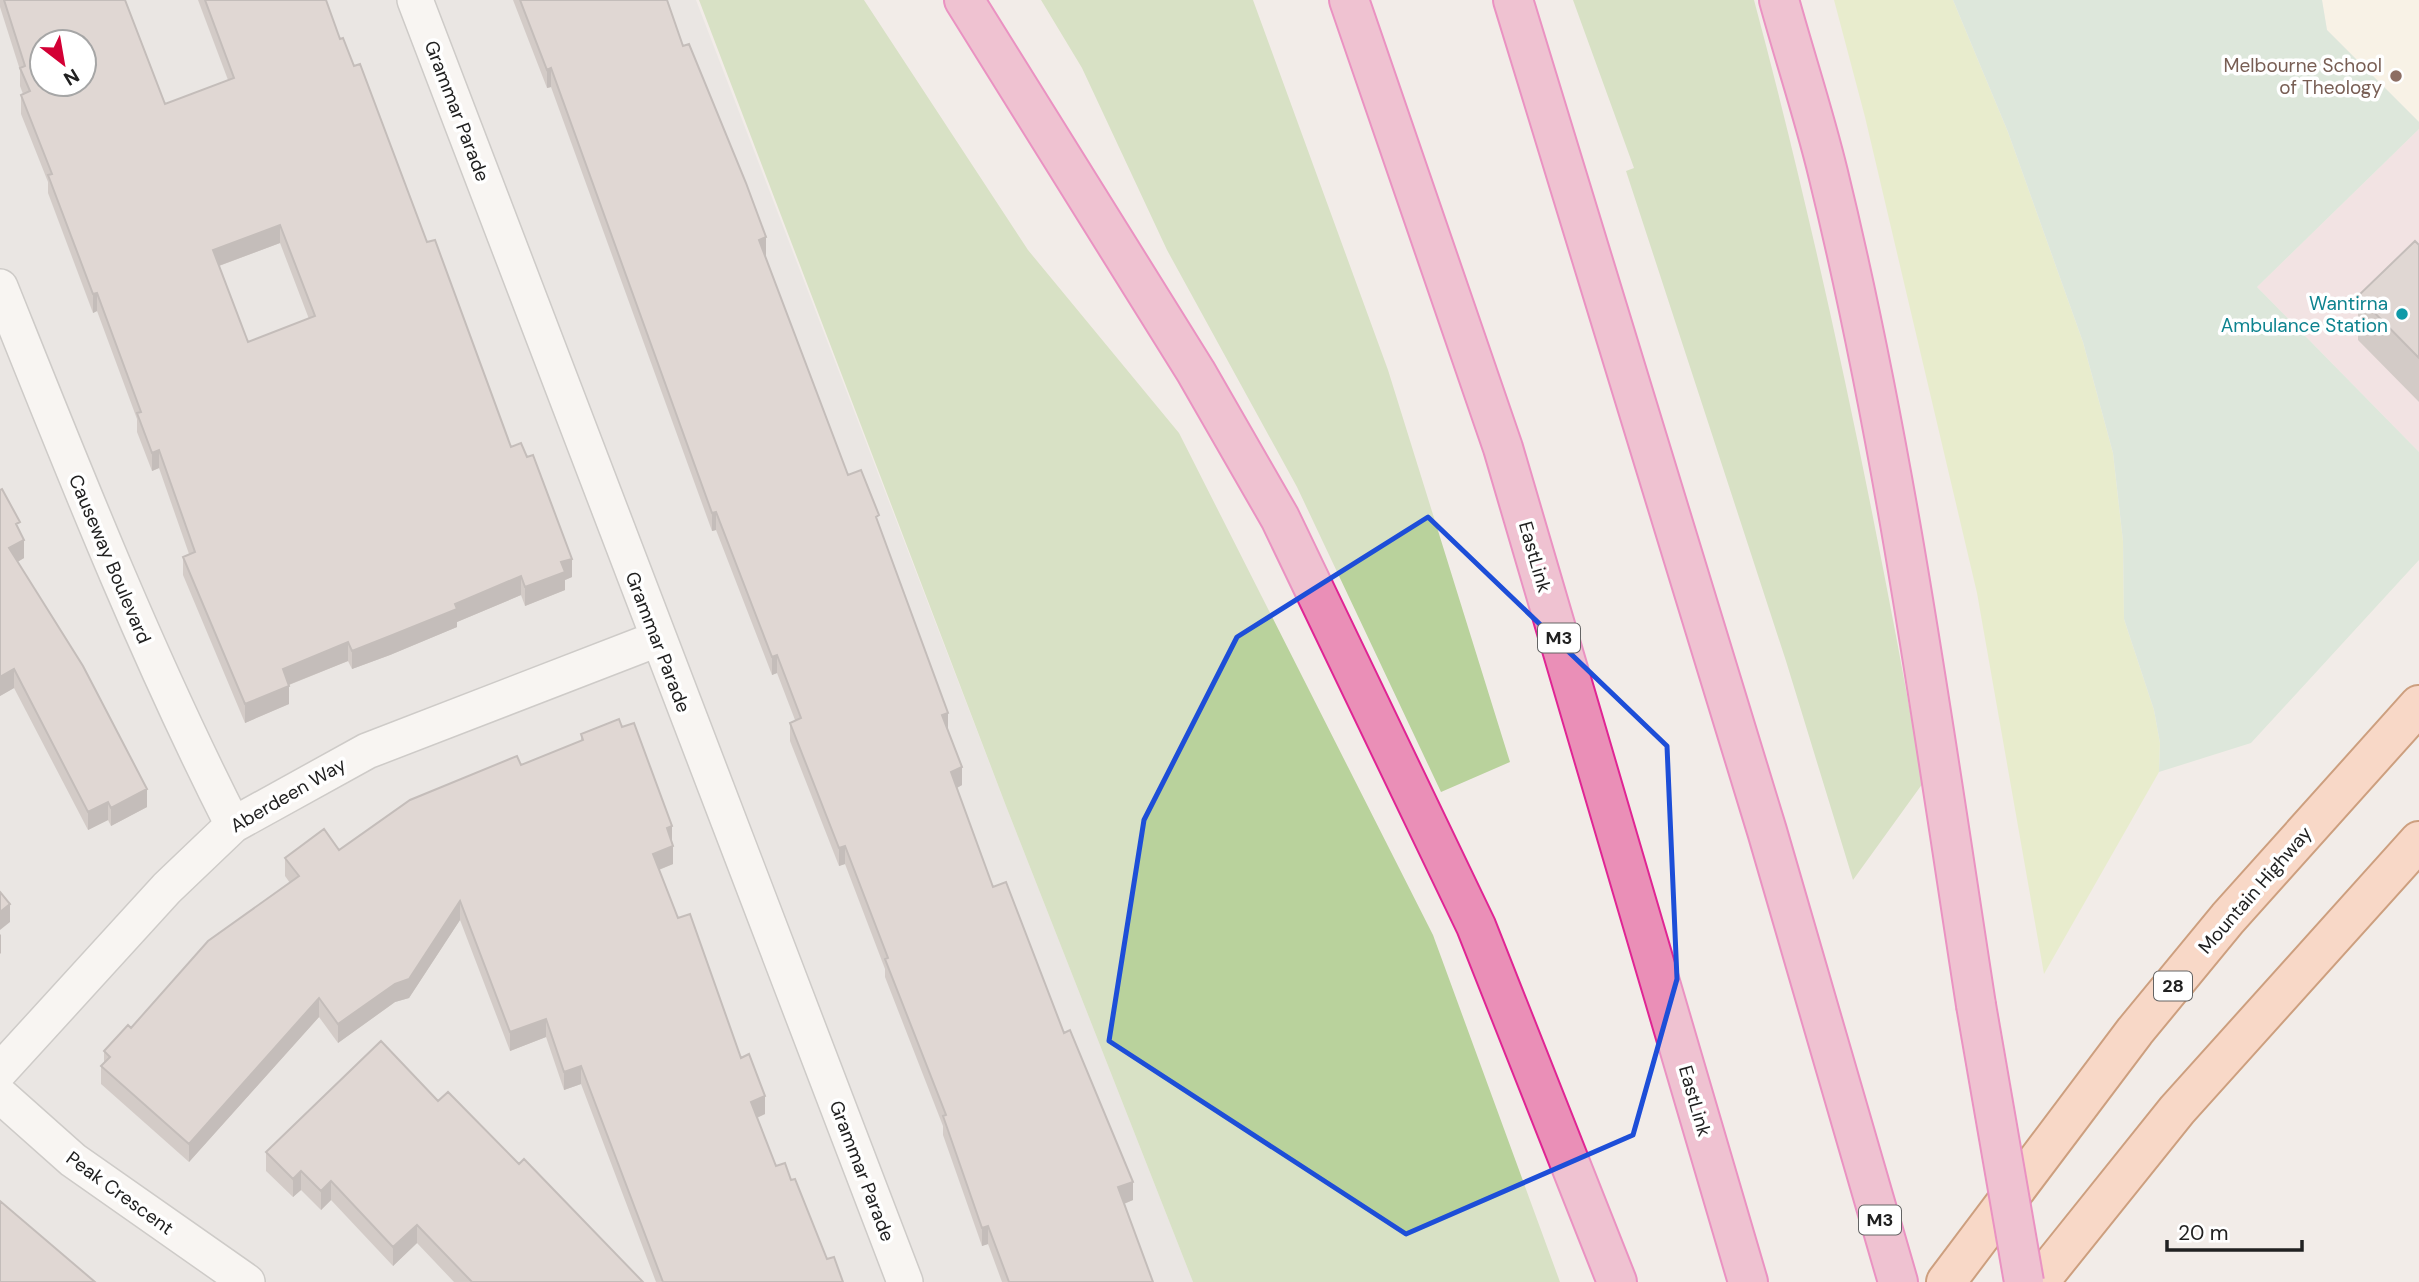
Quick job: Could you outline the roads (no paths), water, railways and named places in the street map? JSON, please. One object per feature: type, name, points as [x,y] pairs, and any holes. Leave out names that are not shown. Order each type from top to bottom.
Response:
[{"type":"highway","points":[[964,0],[1196,372],[1280,518],[1476,926],[1617,1282]]},
{"type":"highway","name":"EastLink","points":[[1349,0],[1503,448],[1748,1282]]},
{"type":"highway","name":"M3","points":[[1513,0],[1767,831],[1898,1282]]},
{"type":"highway","points":[[1779,0],[1828,172],[1867,352],[1916,615],[1976,1005],[2024,1282]]},
{"type":"main road","name":"Mountain Highway","points":[[1946,1282],[2143,1021],[2228,918],[2419,705]]},
{"type":"main road","points":[[2039,1282],[2177,1110],[2419,841]]},
{"type":"street","name":"Grammar Parade","points":[[415,0],[905,1282]]},
{"type":"street","name":"Causeway Boulevard","points":[[0,287],[103,544],[152,658],[233,825]]},
{"type":"street","name":"Aberdeen Way","points":[[0,1071],[167,888],[233,825],[367,751],[657,639]]},
{"type":"street","name":"Peak Crescent","points":[[0,1095],[73,1160],[247,1282]]},
{"type":"place","name":"Melbourne School of Theology","points":[[2396,76]]},
{"type":"place","name":"Wantirna Ambulance Station","points":[[2402,314]]}]
